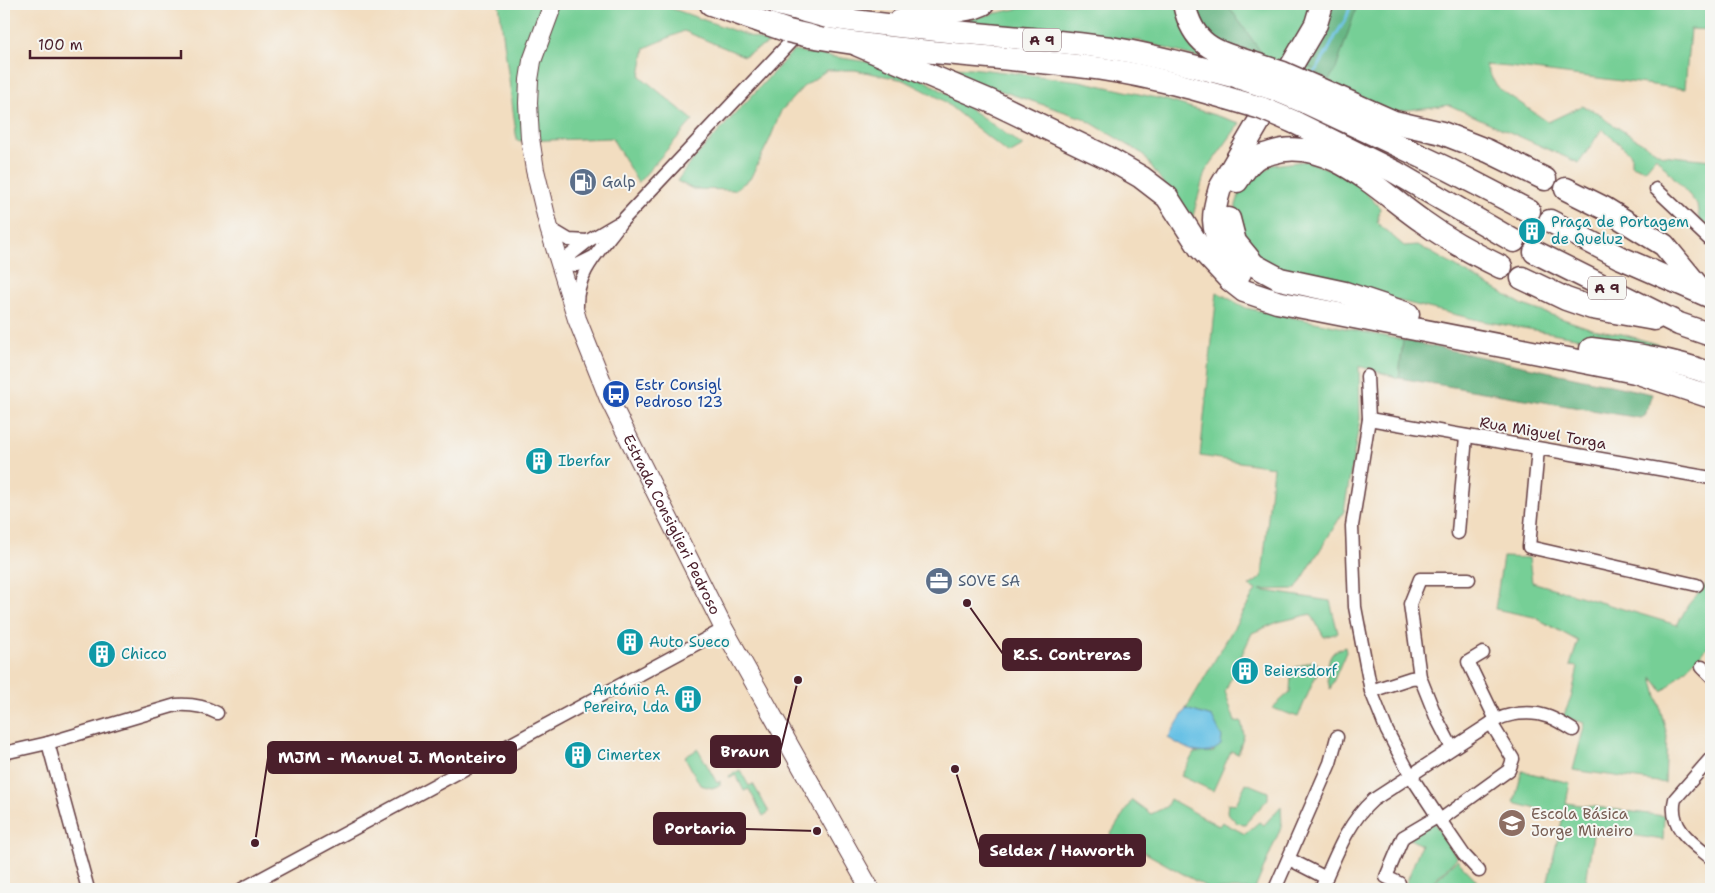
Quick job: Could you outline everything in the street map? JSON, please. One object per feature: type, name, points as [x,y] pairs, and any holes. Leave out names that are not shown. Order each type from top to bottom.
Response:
[{"type":"highway","name":"A 9","points":[[711,4],[788,31],[810,36],[858,45],[1110,70],[1171,83],[1262,108],[1395,172],[1514,241]]},
{"type":"highway","name":"A 9","points":[[778,4],[805,11],[827,10],[880,25],[1004,35],[1113,49],[1178,62],[1244,70],[1274,89],[1310,94],[1529,212]]},
{"type":"highway","points":[[880,25],[926,15],[973,8],[983,4]]},
{"type":"highway","points":[[1184,4],[1188,19],[1200,40],[1244,70]]},
{"type":"highway","points":[[1215,265],[1204,221],[1205,202],[1212,183],[1291,52],[1306,22],[1310,4]]},
{"type":"highway","points":[[1322,4],[1316,24],[1308,39],[1220,188],[1214,220],[1219,244],[1227,258],[1238,271],[1258,284],[1344,304],[1408,314],[1591,349],[1711,384]]},
{"type":"highway","points":[[858,45],[990,100],[1141,177],[1167,197],[1200,248],[1230,280],[1244,291],[1277,302],[1635,372],[1711,396]]},
{"type":"highway","points":[[1310,94],[1394,122],[1442,132],[1488,151],[1545,179]]},
{"type":"highway","points":[[1408,314],[1345,294],[1280,279],[1254,265],[1235,242],[1228,216],[1235,184],[1255,159],[1280,150],[1310,151],[1337,160],[1458,246],[1501,267]]},
{"type":"highway","points":[[1566,189],[1604,208],[1664,245],[1707,295]]},
{"type":"highway","name":"A 9","points":[[1550,222],[1619,257],[1707,295]]},
{"type":"highway","name":"A 9","points":[[1535,252],[1679,324],[1711,335]]},
{"type":"highway","points":[[1522,278],[1566,299],[1592,308],[1679,324]]},
{"type":"highway","points":[[1591,349],[1638,354],[1691,366],[1711,374]]},
{"type":"main road","name":"Estrada Consiglieri Pedroso","points":[[553,4],[532,62],[528,102],[530,138],[535,170],[549,228],[577,319],[609,399],[724,628],[870,889]]},
{"type":"street","points":[[577,319],[578,288],[581,278],[593,257],[621,222],[827,10]]},
{"type":"street","points":[[1656,189],[1711,240]]},
{"type":"street","points":[[559,264],[588,241],[621,222]]},
{"type":"street","points":[[549,228],[569,240],[588,241]]},
{"type":"street","points":[[559,264],[577,265],[593,257]]},
{"type":"street","points":[[1368,376],[1369,419],[1352,526],[1355,607],[1371,691],[1387,731],[1411,776],[1464,854],[1479,871]]},
{"type":"street","name":"Rua Miguel Torga","points":[[1369,419],[1711,478]]},
{"type":"street","points":[[1458,534],[1466,436]]},
{"type":"street","points":[[1538,449],[1529,547],[1697,585]]},
{"type":"street","points":[[1452,748],[1436,717],[1420,677],[1410,604],[1420,579],[1470,580]]},
{"type":"street","points":[[242,889],[266,884],[724,628]]},
{"type":"street","points":[[1399,883],[1386,877],[1403,838],[1439,819],[1509,770],[1513,759],[1493,721],[1468,662],[1483,653]]},
{"type":"street","points":[[1371,691],[1411,678],[1420,677]]},
{"type":"street","points":[[4,753],[48,743],[176,705],[185,704],[206,707],[217,713]]},
{"type":"street","points":[[1289,859],[1324,883],[1352,823],[1361,810],[1373,800],[1493,721],[1520,713],[1548,716],[1573,730]]},
{"type":"street","points":[[1275,889],[1330,763],[1337,737]]},
{"type":"street","points":[[48,743],[88,889]]},
{"type":"street","points":[[1711,758],[1675,799],[1673,815],[1680,830],[1711,858]]},
{"type":"green space","points":[[499,4],[659,4],[769,43],[744,56],[684,31],[645,48],[640,76],[693,120],[638,183],[612,138],[517,141]]},
{"type":"green space","points":[[1041,4],[1711,4],[1711,30],[1690,29],[1685,89],[1485,65],[1497,87],[1548,122],[1582,106],[1599,113],[1607,121],[1662,155],[1711,160],[1711,230],[1699,219],[1697,204],[1656,157],[1645,170],[1631,165],[1631,154],[1602,129],[1579,163],[1449,105],[1390,112],[1140,41],[948,23]]},
{"type":"green space","points":[[1190,4],[1227,4],[1263,55],[1215,43]]},
{"type":"green space","points":[[1327,4],[1356,4],[1336,69],[1328,81],[1306,64]]},
{"type":"green space","points":[[793,51],[882,64],[926,81],[959,101],[1023,146],[1009,154],[941,99],[904,80],[855,70],[827,70],[803,87],[781,111],[770,139],[750,179],[734,190],[693,189],[677,181],[690,163]]},
{"type":"green space","points":[[926,66],[971,68],[1080,81],[1166,100],[1240,123],[1205,172],[1191,223],[1143,154],[1083,118]]},
{"type":"green space","points":[[1306,161],[1351,177],[1380,208],[1377,223],[1404,246],[1418,245],[1523,305],[1592,329],[1622,334],[1711,360],[1711,364],[1667,348],[1581,338],[1482,321],[1312,280],[1261,262],[1236,224],[1236,205],[1240,192],[1272,165]]},
{"type":"green space","points":[[1217,292],[1246,308],[1403,340],[1399,378],[1359,366],[1360,419],[1344,511],[1296,589],[1260,590],[1330,601],[1338,633],[1324,637],[1311,614],[1278,622],[1252,633],[1225,691],[1235,722],[1241,721],[1244,735],[1238,754],[1231,751],[1213,791],[1181,776],[1194,753],[1214,752],[1212,717],[1186,709],[1256,590],[1249,586],[1262,577],[1273,467],[1200,456]]},
{"type":"green space","points":[[1403,340],[1652,394],[1645,416],[1640,418],[1399,378]]},
{"type":"green space","points":[[1503,557],[1529,558],[1532,582],[1677,625],[1688,605],[1711,579],[1711,644],[1663,692],[1652,677],[1667,735],[1665,783],[1573,770],[1585,723],[1563,717],[1571,698],[1578,667],[1570,666],[1578,641],[1534,617],[1495,609]]},
{"type":"green space","points":[[1345,647],[1346,652],[1330,689],[1327,672],[1329,659],[1334,652]]},
{"type":"green space","points":[[1312,661],[1317,663],[1317,673],[1298,717],[1272,708],[1290,692],[1291,674],[1294,668]]},
{"type":"green space","points":[[698,749],[717,783],[720,781],[720,785],[712,788],[700,785],[685,757]]},
{"type":"green space","points":[[740,770],[749,786],[753,784],[769,812],[763,816],[749,789],[744,791],[736,775],[730,778],[729,776]]},
{"type":"green space","points":[[1522,771],[1570,783],[1566,803],[1664,816],[1663,840],[1594,829],[1585,889],[1546,889],[1563,816],[1514,803]]},
{"type":"green space","points":[[1246,783],[1268,792],[1268,799],[1245,824],[1237,823],[1227,812],[1228,803],[1236,804]]},
{"type":"green space","points":[[1170,799],[1219,826],[1222,822],[1245,834],[1259,822],[1264,825],[1281,806],[1282,825],[1255,889],[1210,889],[1135,847],[1129,856],[1104,845],[1132,800],[1151,814],[1166,807]]},
{"type":"green space","points":[[1434,822],[1457,858],[1425,889],[1419,886],[1418,889],[1404,889],[1421,845],[1408,838]]},
{"type":"green space","points":[[1457,860],[1485,889],[1426,889]]},
{"type":"water","points":[[1186,709],[1212,717],[1222,737],[1221,745],[1214,750],[1201,752],[1188,749],[1168,738]]},
{"type":"waterway","points":[[1314,73],[1346,18],[1350,4]]},
{"type":"place","name":"Galp","points":[[583,182]]},
{"type":"place","name":"Praça de Portagem de Queluz","points":[[1532,231]]},
{"type":"place","name":"Estr Consigl Pedroso 123","points":[[616,394]]},
{"type":"place","name":"Iberfar","points":[[539,461]]},
{"type":"place","name":"SOVE SA","points":[[939,581]]},
{"type":"place","name":"R.S. Contreras","points":[[967,603]]},
{"type":"place","name":"Auto Sueco","points":[[630,642]]},
{"type":"place","name":"Chicco","points":[[102,654]]},
{"type":"place","name":"Beiersdorf","points":[[1245,671]]},
{"type":"place","name":"Braun","points":[[798,680]]},
{"type":"place","name":"António A. Pereira, Lda","points":[[688,699]]},
{"type":"place","name":"Cimertex","points":[[578,755]]},
{"type":"place","name":"Seldex / Haworth","points":[[955,769]]},
{"type":"place","name":"Escola Básica Jorge Mineiro","points":[[1512,823]]},
{"type":"place","name":"Portaria","points":[[817,831]]},
{"type":"place","name":"MJM - Manuel J. Monteiro","points":[[255,843]]}]
